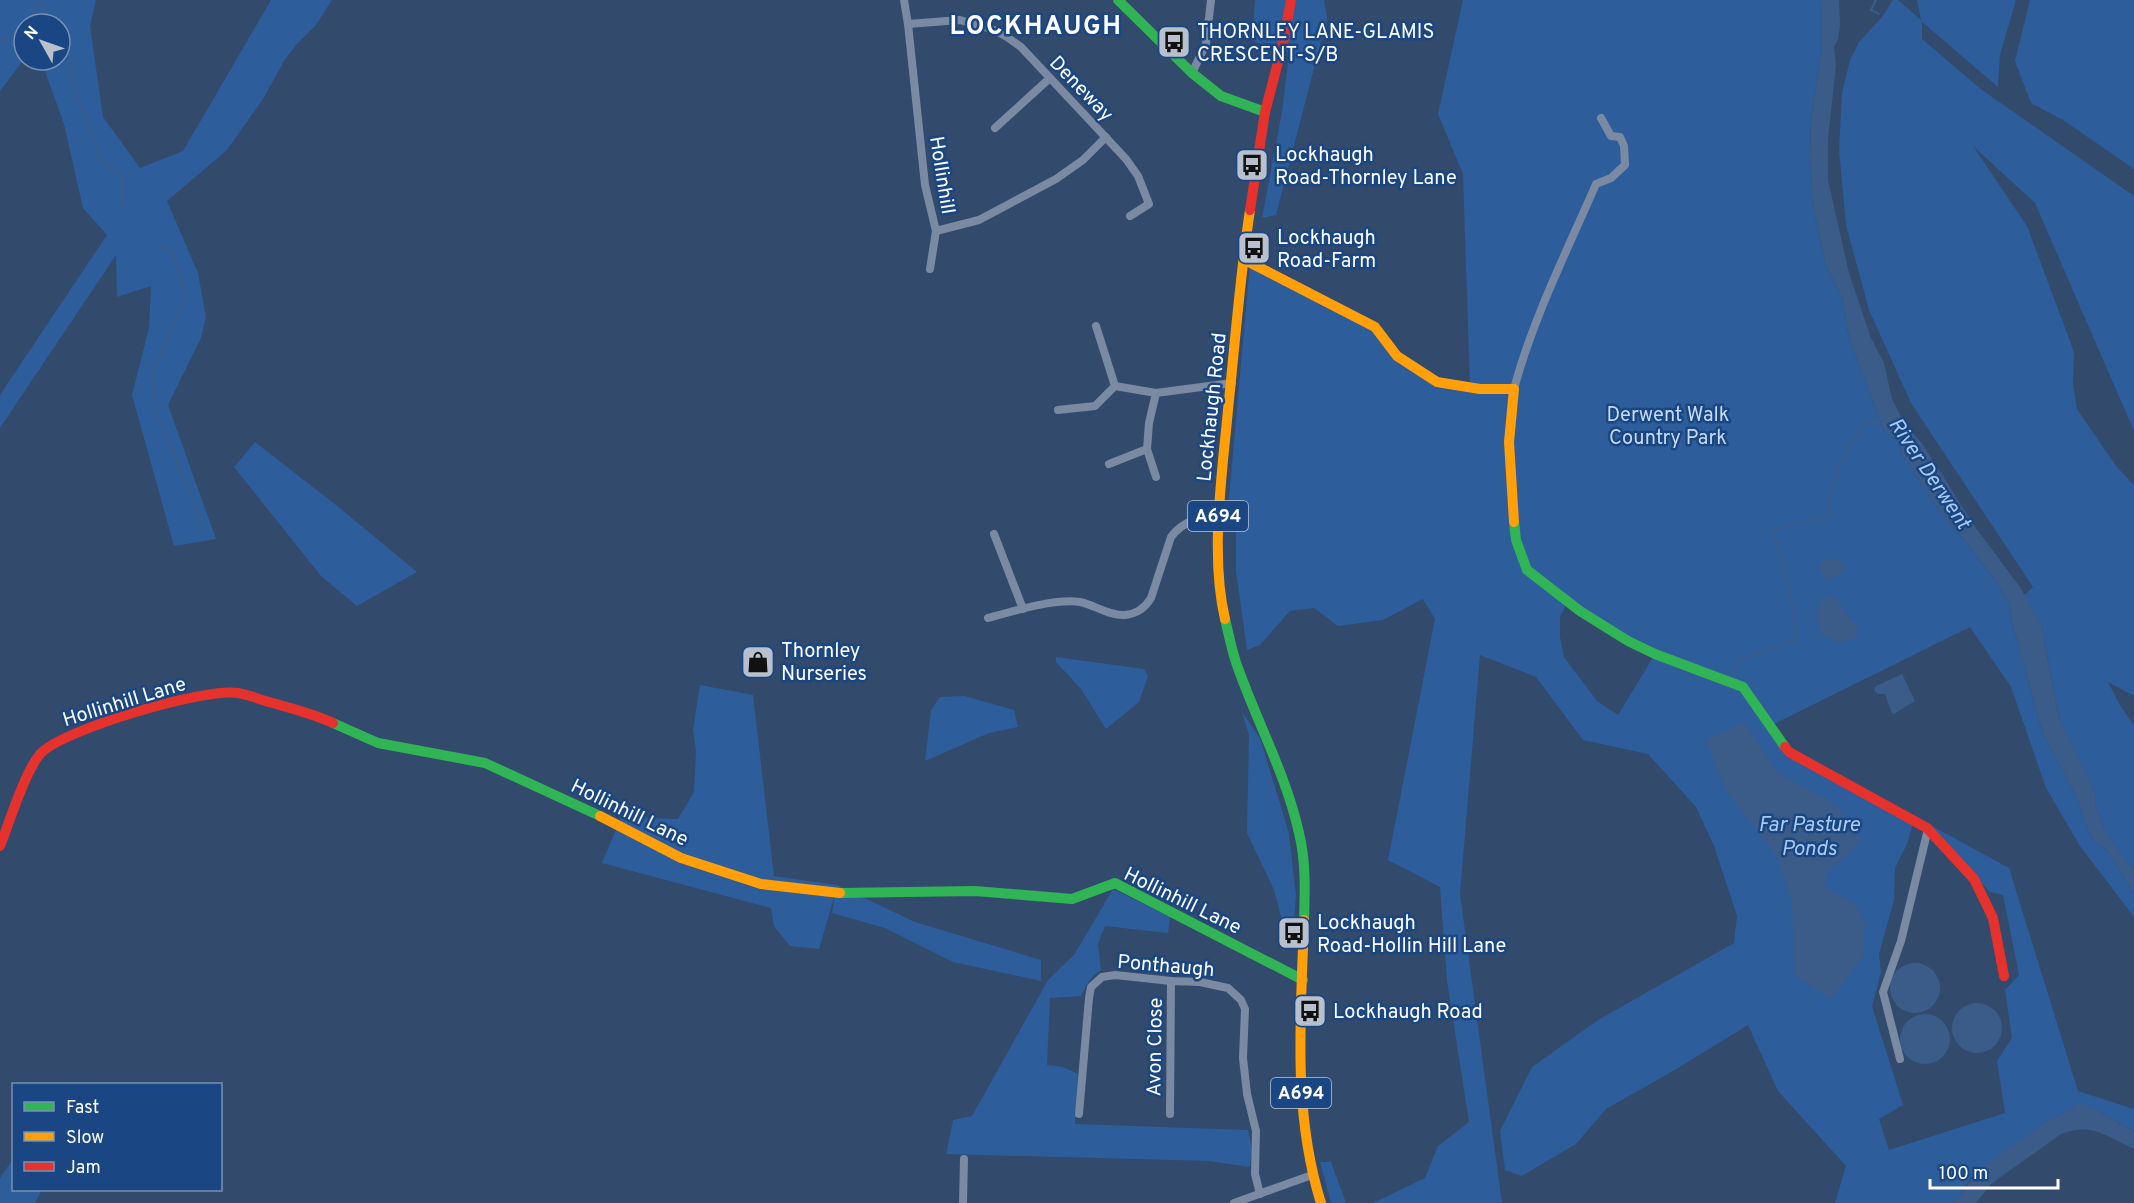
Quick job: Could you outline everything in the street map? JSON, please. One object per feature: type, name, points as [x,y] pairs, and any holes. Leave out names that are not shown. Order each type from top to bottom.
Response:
[{"type":"street","name":"Hollinhill","points":[[904,0],[925,185],[936,231],[979,220],[1056,179],[1083,160],[1106,137]]},
{"type":"street","points":[[1119,0],[1192,73],[1228,100],[1265,112]]},
{"type":"street","points":[[1192,73],[1206,44],[1210,0]]},
{"type":"street","name":"Lockhaugh Road","points":[[1291,0],[1283,43],[1265,112],[1244,259],[1218,518],[1218,565],[1223,609],[1237,667],[1276,758],[1288,790],[1300,835],[1305,897],[1303,980]]},
{"type":"street","name":"Deneway","points":[[908,24],[960,20],[994,30],[1021,47],[1126,159],[1138,176],[1149,204],[1130,216]]},
{"type":"street","points":[[995,128],[1050,78]]},
{"type":"street","points":[[1601,118],[1611,136],[1620,137],[1624,146],[1625,165],[1611,178],[1596,184],[1510,388],[1511,493],[1516,540],[1527,570],[1580,611],[1628,641],[1655,654],[1743,687],[1789,752],[1928,829],[1974,879],[1993,918],[2004,976]]},
{"type":"street","points":[[930,269],[936,231]]},
{"type":"street","points":[[1244,259],[1375,327],[1397,356],[1437,382],[1480,389],[1510,388]]},
{"type":"street","points":[[1096,326],[1115,386]]},
{"type":"street","points":[[1115,386],[1156,393],[1232,383]]},
{"type":"street","points":[[1058,410],[1095,406],[1115,386]]},
{"type":"street","points":[[1156,393],[1149,423],[1147,449],[1156,477]]},
{"type":"street","points":[[1109,464],[1147,449]]},
{"type":"street","points":[[988,618],[1067,601],[1081,602],[1123,615],[1141,610],[1147,606],[1151,598],[1171,537],[1178,528],[1188,521],[1218,518]]},
{"type":"street","points":[[994,534],[1023,609]]},
{"type":"street","name":"Hollinhill Lane","points":[[0,846],[31,769],[41,753],[60,739],[178,699],[236,692],[320,717],[378,742],[484,763],[584,808],[681,858],[761,884],[847,894],[975,891],[1072,899],[1115,883],[1303,980]]},
{"type":"street","points":[[1900,1059],[1883,992],[1901,941],[1928,829]]},
{"type":"street","name":"Ponthaugh","points":[[1079,1114],[1091,987],[1102,977],[1115,975],[1200,982],[1228,988],[1241,1000],[1245,1009],[1243,1058],[1247,1094],[1256,1131],[1255,1174],[1260,1194]]},
{"type":"street","name":"A694","points":[[1303,980],[1300,1057],[1302,1114],[1312,1175],[1321,1203]]},
{"type":"street","name":"Avon Close","points":[[1170,1114],[1171,981]]},
{"type":"street","points":[[963,1203],[964,1159]]},
{"type":"street","points":[[1234,1203],[1312,1175]]},
{"type":"green space","points":[[0,0],[96,0],[90,26],[103,117],[140,168],[183,151],[271,0],[332,0],[316,25],[284,61],[263,99],[227,150],[167,201],[198,273],[206,317],[201,338],[168,405],[216,539],[174,546],[132,395],[149,328],[151,286],[117,297],[116,255],[0,428],[0,395],[107,235],[83,208],[64,124],[45,72],[72,72],[72,12],[12,12],[12,72],[14,72],[0,91]]},
{"type":"green space","points":[[1255,0],[1324,0],[1327,18],[1276,215],[1262,218],[1282,112],[1289,53],[1252,41]]},
{"type":"green space","name":"Derwent Walk Country Park","points":[[1463,0],[1821,0],[1822,48],[1811,120],[1810,159],[1814,210],[1825,263],[1842,298],[1849,338],[1884,431],[1898,441],[1902,454],[1931,499],[1997,582],[2010,606],[2011,619],[2043,734],[2076,796],[2089,832],[2096,843],[2107,850],[2134,893],[2134,917],[2080,846],[2046,788],[2011,687],[1970,627],[1772,725],[1789,752],[1914,820],[1907,844],[1895,868],[1894,900],[1879,954],[1881,972],[1872,1006],[1903,1105],[1879,1119],[1889,1150],[2005,1113],[1997,1061],[2012,1038],[2005,990],[2019,975],[2003,895],[1990,892],[1927,828],[1932,826],[2009,868],[2078,1091],[2134,1109],[2134,1131],[2093,1109],[2078,1104],[2044,1123],[1971,1177],[1961,1195],[1953,1203],[1835,1203],[1846,1166],[1778,1091],[1748,1025],[1606,1109],[1576,1144],[1522,1176],[1505,1170],[1500,1131],[1532,1067],[1598,1020],[1734,943],[1737,916],[1714,846],[1696,807],[1648,754],[1583,740],[1536,677],[1480,655],[1460,894],[1502,1203],[1373,1203],[1425,1178],[1438,1146],[1469,1122],[1447,981],[1440,887],[1388,860],[1435,619],[1423,599],[1383,620],[1338,626],[1314,608],[1290,611],[1260,645],[1247,650],[1236,571],[1236,502],[1228,508],[1250,263],[1375,327],[1397,356],[1437,382],[1470,387],[1463,174],[1438,114]],"holes":[[[1568,602],[1655,654],[1618,715],[1597,701],[1564,657],[1560,637],[1560,617]]]},
{"type":"green space","points":[[1893,0],[1898,0],[1921,20],[1917,0],[2016,0],[2000,55],[1998,87],[1922,22],[1922,39],[1982,90],[2134,196],[2134,431],[2035,203],[1973,146],[2027,226],[2074,352],[2073,383],[2077,409],[2116,466],[2134,485],[2134,696],[2108,682],[2121,707],[2134,725],[2134,869],[2127,863],[2105,831],[2096,807],[2095,793],[2059,718],[2041,624],[2024,595],[2033,587],[1911,403],[1869,310],[1846,225],[1839,150],[1842,93],[1850,60],[1859,42],[1882,17]]},
{"type":"green space","points":[[2030,0],[2134,0],[2134,169],[2063,120],[2031,103],[2015,61]]},
{"type":"green space","points":[[255,442],[417,572],[357,606],[321,576],[234,467]]},
{"type":"green space","points":[[1056,657],[1144,669],[1148,676],[1139,702],[1106,729],[1081,689],[1056,662]]},
{"type":"green space","points":[[700,685],[753,695],[774,876],[837,885],[915,922],[1041,960],[1041,981],[953,962],[885,928],[832,913],[835,894],[819,949],[790,946],[774,926],[771,908],[602,863],[623,813],[647,818],[678,819],[694,792],[696,751],[693,730]]},
{"type":"green space","points":[[964,696],[1014,710],[1018,727],[989,733],[925,761],[931,710],[940,697]]},
{"type":"green space","points":[[1242,712],[1260,738],[1289,833],[1296,896],[1294,920],[1282,920],[1274,890],[1247,833],[1249,735]]},
{"type":"green space","points":[[1113,889],[1170,917],[1168,933],[1105,926],[1098,944],[1101,970],[1091,978],[1081,996],[1050,998],[1047,1065],[1063,1067],[1078,1074],[1075,1124],[1248,1130],[1252,1149],[1250,1167],[1209,1161],[946,1154],[953,1120],[972,1116],[1048,980],[1074,955]]},
{"type":"green space","points":[[12,1160],[12,1191],[41,1191],[35,1203],[0,1203],[0,1178]]},
{"type":"green space","points":[[1320,1162],[1331,1162],[1346,1203],[1331,1203]]},
{"type":"water","name":"River Derwent","points":[[1821,0],[1839,0],[1840,26],[1834,47],[1836,66],[1828,139],[1828,180],[1849,273],[1871,338],[1884,363],[1892,399],[1904,423],[1921,442],[1976,528],[2020,587],[2041,624],[2059,718],[2095,793],[2096,807],[2105,831],[2134,869],[2134,893],[2107,850],[2096,843],[2089,832],[2076,796],[2043,734],[2011,619],[2010,606],[1997,582],[1931,499],[1902,454],[1898,441],[1884,431],[1849,338],[1842,298],[1825,263],[1814,210],[1810,159],[1811,120],[1822,48]]},
{"type":"water","points":[[1828,558],[1841,563],[1844,571],[1834,578],[1827,579],[1822,574],[1819,564]]},
{"type":"water","points":[[1830,596],[1839,601],[1847,617],[1858,626],[1857,634],[1851,640],[1836,642],[1820,633],[1819,606],[1825,598]]},
{"type":"water","points":[[1902,674],[1915,701],[1894,714],[1885,694],[1878,694],[1874,690],[1876,686]]},
{"type":"water","name":"Far Pasture Ponds","points":[[1744,721],[1778,773],[1837,805],[1861,842],[1827,873],[1825,887],[1855,904],[1865,923],[1863,957],[1830,999],[1795,976],[1792,904],[1779,860],[1724,787],[1706,741]]},
{"type":"water","points":[[1910,963],[1920,963],[1933,970],[1940,983],[1940,993],[1933,1006],[1920,1013],[1910,1013],[1901,1009],[1894,1002],[1890,993],[1890,983],[1894,974],[1901,967]]},
{"type":"water","points":[[1972,1003],[1982,1003],[1995,1010],[2002,1023],[2002,1033],[1995,1046],[1982,1053],[1972,1053],[1963,1049],[1956,1042],[1952,1033],[1952,1023],[1956,1014],[1963,1007]]},
{"type":"water","points":[[1920,1014],[1930,1014],[1943,1021],[1950,1034],[1950,1044],[1943,1057],[1930,1064],[1920,1064],[1911,1060],[1904,1053],[1900,1044],[1900,1034],[1904,1025],[1911,1018]]},
{"type":"water","points":[[2078,1103],[2093,1108],[2134,1131],[2134,1149],[2107,1135],[2090,1130],[2082,1129],[2061,1134],[1991,1184],[1976,1203],[1953,1203],[1976,1172],[2044,1123],[2072,1109]]},
{"type":"waterway","points":[[32,12],[37,0]]},
{"type":"waterway","points":[[42,0],[45,12]]},
{"type":"waterway","points":[[1876,0],[1871,10],[1879,14]]},
{"type":"waterway","points":[[0,42],[12,34]]},
{"type":"waterway","points":[[71,72],[72,81],[101,160],[122,176],[122,204]]},
{"type":"waterway","points":[[159,245],[172,250],[186,297],[152,373],[156,413],[187,484],[203,534]]},
{"type":"waterway","name":"River Derwent","points":[[1735,674],[1735,667],[1740,660],[1797,639],[1790,593],[1773,530],[1793,524],[1826,519],[1831,513],[1827,500],[1832,491],[1839,465],[1845,460],[1848,444],[1860,436],[1863,422],[1876,422],[1884,418]]},
{"type":"traffic: fast","points":[[1118,0],[1192,73],[1221,96],[1265,112]]},
{"type":"traffic: fast","points":[[1514,522],[1516,540],[1527,570],[1580,611],[1628,641],[1655,654],[1743,687],[1785,747]]},
{"type":"traffic: fast","points":[[1225,619],[1236,662],[1287,791],[1299,833],[1305,887],[1304,920]]},
{"type":"traffic: fast","points":[[333,723],[378,743],[485,763],[600,816]]},
{"type":"traffic: fast","points":[[840,893],[975,891],[1072,899],[1115,883],[1303,980]]},
{"type":"traffic: slow","points":[[1225,619],[1218,568],[1219,515],[1243,260],[1250,210]]},
{"type":"traffic: slow","points":[[1243,259],[1375,327],[1397,356],[1437,382],[1480,389],[1514,389],[1509,442],[1514,522]]},
{"type":"traffic: slow","points":[[600,816],[681,858],[761,884],[840,893]]},
{"type":"traffic: slow","points":[[1304,920],[1300,1027],[1302,1098],[1312,1168],[1321,1203]]},
{"type":"traffic: jam","points":[[1250,210],[1265,112],[1283,43],[1291,0]]},
{"type":"traffic: jam","points":[[0,846],[23,785],[40,754],[53,744],[103,723],[167,703],[221,693],[247,695],[333,723]]},
{"type":"traffic: jam","points":[[1785,747],[1789,752],[1927,828],[1974,879],[1993,918],[2004,976]]},
{"type":"place","name":"THORNLEY LANE-GLAMIS CRESCENT-S/B","points":[[1174,42]]},
{"type":"place","name":"Lockhaugh Road-Thornley Lane","points":[[1252,165]]},
{"type":"place","name":"Lockhaugh Road-Farm","points":[[1254,248]]},
{"type":"place","name":"Thornley Nurseries","points":[[758,662]]},
{"type":"place","name":"Lockhaugh Road-Hollin Hill Lane","points":[[1294,933]]},
{"type":"place","name":"Lockhaugh Road","points":[[1310,1011]]},
{"type":"district","name":"LOCKHAUGH","points":[[1036,25]]}]
